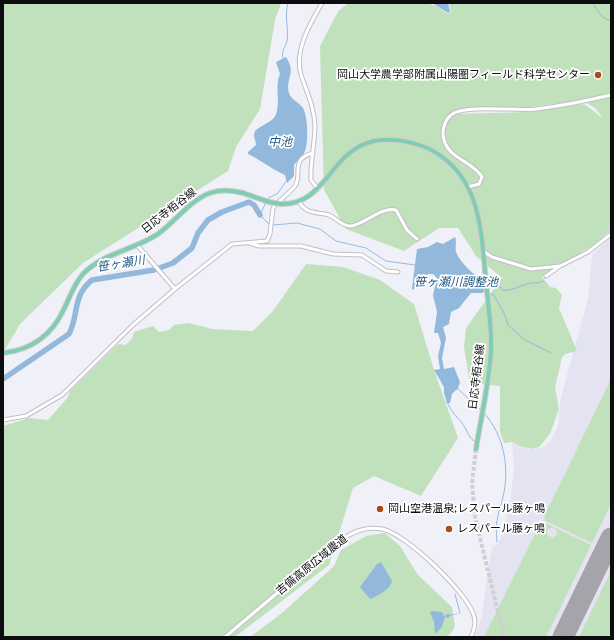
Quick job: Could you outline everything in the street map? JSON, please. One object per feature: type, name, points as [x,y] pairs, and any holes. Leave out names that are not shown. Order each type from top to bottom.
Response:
[{"type":"main road","name":"日応寺栢谷線","points":[[3,353],[22,349],[42,338],[58,322],[74,288],[82,275],[91,267],[107,257],[137,245],[158,234],[196,200],[206,194],[225,190],[243,193],[269,202],[281,204],[299,202],[318,189],[337,164],[351,151],[370,142],[390,140],[411,142],[436,153],[455,168],[468,187],[478,214],[491,332],[491,350],[476,449]]},
{"type":"street","points":[[318,189],[311,180],[314,114],[301,74],[299,60],[305,38],[322,3]]},
{"type":"street","points":[[468,187],[479,184],[482,177],[477,170],[460,160],[448,148],[443,138],[445,124],[455,113],[470,110],[536,109],[611,95]]},
{"type":"street","points":[[3,420],[26,416],[62,395],[133,325],[175,289],[232,244],[267,241],[270,234],[272,208],[297,183],[298,164],[309,154],[313,153]]},
{"type":"street","points":[[299,202],[305,210],[309,212],[332,216],[341,224],[351,226],[377,214],[393,209],[396,210],[407,230],[417,239]]},
{"type":"street","points":[[546,276],[560,266],[588,252],[611,234]]},
{"type":"street","points":[[246,243],[259,246],[301,246],[333,254],[362,255],[386,271],[398,272]]},
{"type":"street","points":[[137,245],[175,289]]},
{"type":"street","points":[[483,251],[492,257],[531,269],[560,266]]},
{"type":"street","name":"吉備高原広域農道","points":[[225,637],[339,541],[360,529],[374,528],[391,531],[413,546],[453,586],[474,616],[474,628],[471,637]]},
{"type":"shaded area","points":[[611,237],[611,637],[475,637],[482,616],[490,557],[493,546],[498,544],[503,534],[511,497],[514,466],[512,443],[530,450],[545,447],[551,440],[558,426],[561,397],[588,299],[592,255]]},
{"type":"green space","points":[[3,3],[281,3],[275,20],[260,109],[236,147],[228,171],[83,263],[20,324],[3,353]]},
{"type":"green space","points":[[349,3],[426,3],[436,6],[448,14],[451,12],[449,3],[611,3],[611,230],[592,246],[542,277],[550,287],[556,288],[562,295],[559,308],[577,351],[565,354],[562,357],[555,387],[559,409],[550,434],[539,447],[531,449],[512,442],[504,443],[500,432],[500,386],[470,383],[464,347],[466,328],[502,278],[476,256],[458,228],[439,228],[404,251],[346,229],[324,190],[320,46],[339,10]],"holes":[[[582,100],[595,108],[604,119],[584,104],[529,112],[450,114],[462,108],[524,108]]]},
{"type":"green space","points":[[306,264],[343,267],[380,280],[414,304],[434,370],[458,438],[421,496],[374,476],[353,488],[329,565],[235,637],[3,637],[3,426],[29,418],[48,420],[68,397],[70,391],[118,344],[125,345],[132,339],[134,332],[153,326],[159,332],[169,330],[174,325],[189,323],[212,329],[253,331],[273,311]]},
{"type":"green space","points":[[611,379],[611,504],[592,543],[546,521],[544,517]]},
{"type":"green space","points":[[543,522],[591,545],[546,637],[484,637],[540,524]],"holes":[[[554,528],[557,531],[557,535],[553,538],[547,535],[547,530]]]},
{"type":"green space","points":[[385,533],[400,546],[418,575],[452,607],[455,627],[448,637],[250,637],[282,613],[334,566],[341,550],[366,536]]},
{"type":"green space","points":[[611,571],[611,637],[579,637]]},
{"type":"water","points":[[432,3],[448,3],[450,12],[448,13]]},
{"type":"water","name":"中池","points":[[286,57],[291,68],[288,83],[289,93],[305,112],[307,131],[306,149],[294,165],[294,176],[287,183],[285,175],[248,154],[248,152],[256,145],[254,136],[257,129],[271,120],[276,114],[278,104],[278,79],[280,74],[276,62]]},
{"type":"water","name":"笹ヶ瀬川調整池","points":[[455,237],[456,252],[462,262],[478,277],[495,286],[489,287],[482,293],[471,293],[459,308],[451,312],[449,324],[443,327],[446,338],[442,358],[444,369],[454,367],[460,382],[459,389],[452,394],[450,403],[447,403],[444,387],[434,370],[440,369],[438,356],[441,343],[438,333],[434,333],[437,312],[433,295],[437,278],[433,274],[428,274],[420,285],[412,290],[412,288],[417,249],[428,247],[437,242],[443,244]]},
{"type":"water","points":[[381,562],[392,581],[386,590],[370,599],[360,587],[377,564]]},
{"type":"water","points":[[430,612],[442,612],[444,616],[449,613],[449,615],[461,613],[448,618],[445,617],[442,627],[435,634],[434,622]]},
{"type":"waterway","points":[[283,59],[283,52],[287,41],[286,13],[288,3]]},
{"type":"waterway","points":[[593,3],[602,17],[611,21]]},
{"type":"waterway","points":[[267,199],[278,193],[287,180]]},
{"type":"waterway","name":"笹ヶ瀬川","points":[[3,379],[69,334],[81,293],[92,280],[154,270],[173,263],[192,248],[198,233],[208,220],[222,212],[249,202],[254,205],[260,215]]},
{"type":"waterway","name":"笹ヶ瀬川","points":[[266,202],[260,215],[269,224]]},
{"type":"waterway","points":[[273,225],[297,223],[320,229],[336,241],[366,248],[386,261],[415,265]]},
{"type":"waterway","points":[[493,286],[500,286],[502,290],[507,290],[543,281]]},
{"type":"waterway","points":[[489,294],[493,294],[504,313],[508,325],[525,340],[551,353]]},
{"type":"waterway","points":[[459,390],[482,411]]},
{"type":"waterway","points":[[447,402],[474,441]]},
{"type":"waterway","points":[[484,413],[496,431],[504,452],[506,475],[503,497],[498,514],[496,534],[497,542]]},
{"type":"waterway","points":[[455,594],[460,613]]},
{"type":"runway","points":[[563,637],[611,538]]},
{"type":"tunnel","points":[[476,449],[472,483],[475,517],[504,637]]},
{"type":"place","name":"岡山大学農学部附属山陽圏フィールド科学センター","points":[[598,75]]},
{"type":"place","name":"岡山空港温泉;レスパール藤ヶ鳴","points":[[380,509]]},
{"type":"place","name":"レスパール藤ヶ鳴","points":[[449,529]]}]
